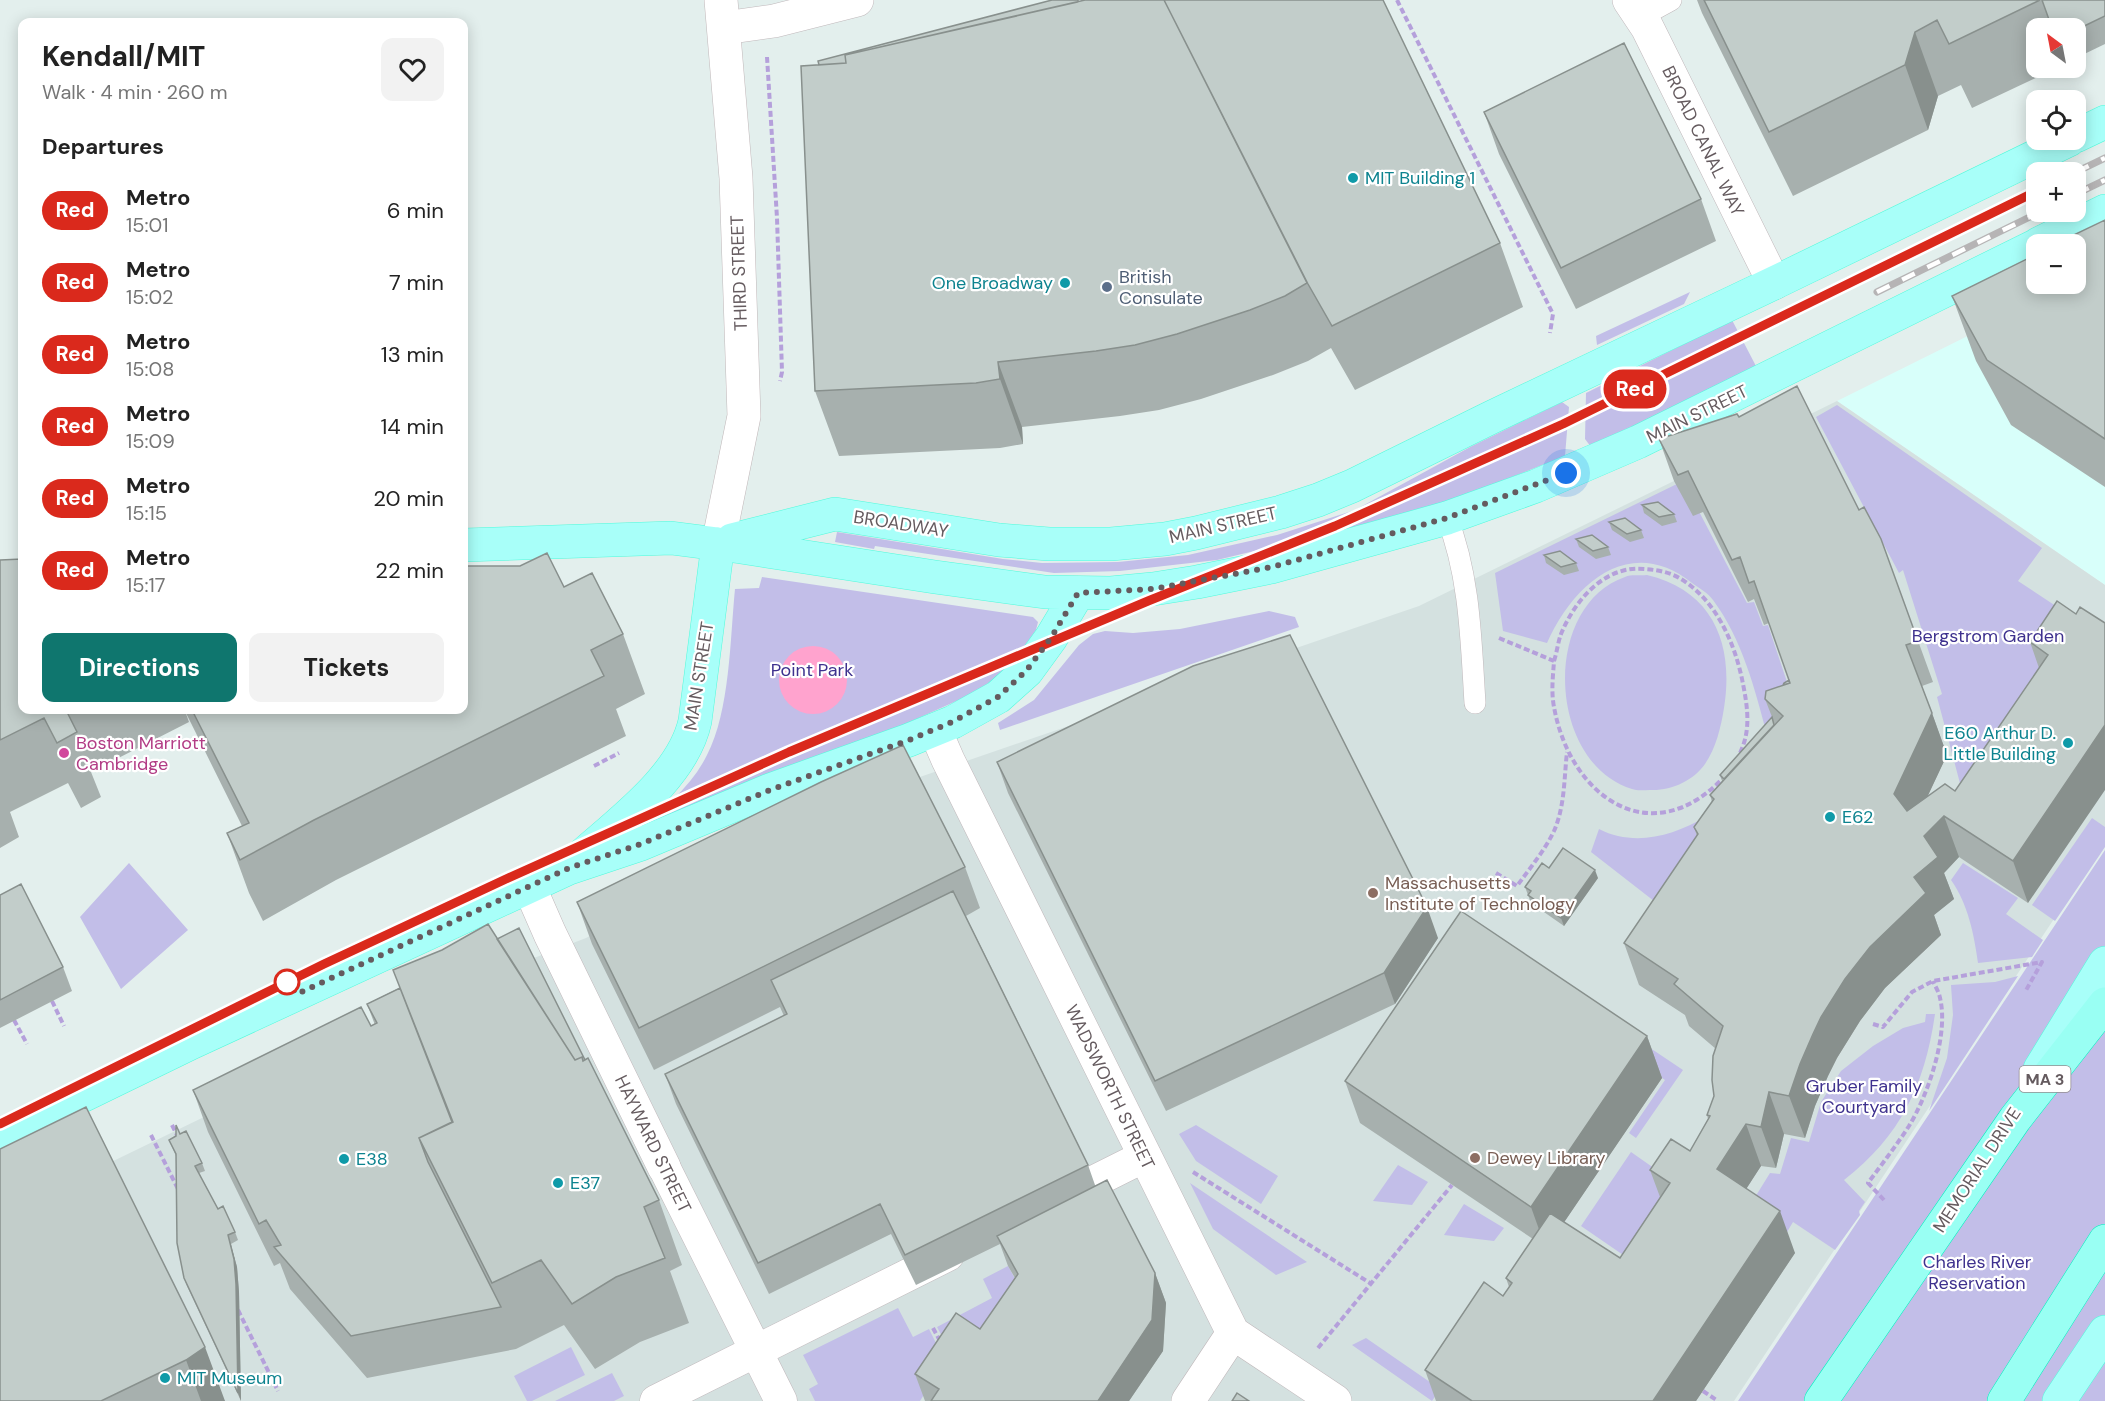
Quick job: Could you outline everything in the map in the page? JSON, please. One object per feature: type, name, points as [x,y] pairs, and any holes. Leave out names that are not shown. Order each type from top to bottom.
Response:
[{"type":"highway","name":"MA 3","points":[[1989,1156],[2033,1094],[2105,1004]]},
{"type":"highway","name":"MEMORIAL DRIVE","points":[[1821,1401],[1989,1156]]},
{"type":"highway","points":[[2004,1401],[2105,1241]]},
{"type":"main road","points":[[2086,131],[2105,122]]},
{"type":"main road","name":"MAIN STREET","points":[[1086,545],[1143,542],[1196,533],[1318,500],[1352,486],[2048,150]]},
{"type":"main road","name":"MAIN STREET","points":[[2060,234],[2105,211]]},
{"type":"main road","name":"MAIN STREET","points":[[0,1136],[191,1043],[569,868],[641,844],[781,786],[936,730],[986,704],[1011,687],[1043,650],[1078,593],[1153,589],[1272,567],[1447,518],[1536,486],[1638,442],[2026,251]]},
{"type":"main road","name":"BROADWAY","points":[[718,544],[835,514],[999,540],[1086,545]]},
{"type":"main road","name":"BROADWAY","points":[[468,545],[658,538],[718,544],[1003,587],[1078,593]]},
{"type":"main road","name":"MAIN STREET","points":[[569,868],[651,793],[677,761],[690,739],[695,721],[718,544]]},
{"type":"main road","name":"MEMORIAL DRIVE","points":[[1989,1156],[2105,963]]},
{"type":"main road","points":[[2059,1401],[2105,1332]]},
{"type":"street","points":[[723,14],[774,21],[857,0]]},
{"type":"street","name":"BROAD CANAL WAY","points":[[1635,8],[1774,283]]},
{"type":"street","name":"THIRD STREET","points":[[718,544],[744,416],[736,178],[723,14]]},
{"type":"street","name":"WADSWORTH STREET","points":[[936,730],[948,760],[1233,1334]]},
{"type":"street","name":"HAYWARD STREET","points":[[529,886],[550,934],[664,1167],[781,1401]]},
{"type":"street","points":[[1027,1215],[1145,1156]]},
{"type":"street","points":[[656,1401],[975,1241]]},
{"type":"street","points":[[1188,1401],[1233,1334],[1335,1401]]},
{"type":"lane","points":[[1635,8],[1671,0]]},
{"type":"lane","points":[[1447,518],[1455,539],[1470,622],[1475,703]]},
{"type":"path","points":[[1397,0],[1553,314],[1550,333]]},
{"type":"path","points":[[1727,773],[1714,787],[1694,801],[1672,810],[1632,812],[1617,806],[1605,797],[1580,771],[1567,751],[1554,707],[1552,680],[1554,661],[1560,635],[1573,612],[1588,591],[1606,576],[1634,568],[1663,570],[1687,583],[1710,606],[1728,635],[1740,667],[1746,699],[1748,720],[1746,742],[1737,758]]},
{"type":"path","points":[[1496,637],[1554,661]]},
{"type":"path","points":[[1496,873],[1517,886],[1554,831],[1563,801],[1567,751]]},
{"type":"path","points":[[594,766],[619,753]]},
{"type":"path","points":[[1873,1024],[1883,1027],[1912,992],[1933,981],[2042,962],[2025,992]]},
{"type":"path","points":[[1884,1200],[1868,1183],[1910,1125],[1930,1081],[1942,1012],[1940,997],[1933,981]]},
{"type":"path","points":[[52,1001],[64,1026]]},
{"type":"path","points":[[14,1020],[27,1044]]},
{"type":"path","points":[[172,1125],[178,1139]]},
{"type":"path","points":[[151,1135],[179,1192]]},
{"type":"path","points":[[1187,1168],[1370,1282]]},
{"type":"path","points":[[1314,1353],[1452,1185]]},
{"type":"path","points":[[235,1304],[278,1391]]},
{"type":"path","points":[[240,1330],[246,1327]]},
{"type":"path","points":[[933,1328],[941,1344]]},
{"type":"path","points":[[1702,1391],[1718,1401]]},
{"type":"shaded area","points":[[2105,266],[2105,585],[1837,401],[2052,294],[2086,294],[2086,278]]},
{"type":"shaded area","name":"Massachusetts Institute of Technology","points":[[1837,401],[2105,585],[2105,842],[1734,1401],[0,1401],[0,1216],[521,963],[586,938],[762,849],[914,779],[1419,606]]},
{"type":"shaded area","points":[[820,646],[832,652],[841,661],[847,673],[845,693],[837,704],[820,714],[806,714],[789,704],[781,693],[779,673],[789,656],[800,648]]},
{"type":"green space","points":[[1690,292],[1684,304],[1597,345],[1596,336]]},
{"type":"green space","points":[[1732,320],[1757,368],[1591,447],[1585,439],[1586,393]]},
{"type":"green space","points":[[1562,402],[1569,407],[1565,456],[1456,499],[1367,524],[1217,560],[1120,571],[1054,573],[835,542],[837,532],[1003,559],[1042,563],[1118,562],[1188,555],[1277,535],[1355,510],[1472,446]]},
{"type":"green space","name":"Bergstrom Garden","points":[[1837,405],[2042,548],[2018,581],[2074,618],[1969,817],[1937,697],[1942,694],[1903,570],[1899,573],[1816,417]]},
{"type":"green space","points":[[1683,481],[1747,603],[1754,602],[1763,626],[1768,625],[1798,715],[1767,735],[1740,648],[1723,615],[1706,593],[1669,569],[1647,563],[1626,564],[1606,572],[1588,585],[1572,602],[1558,621],[1547,643],[1503,631],[1495,573]]},
{"type":"green space","points":[[1647,575],[1670,583],[1689,594],[1703,608],[1722,642],[1726,663],[1724,708],[1718,737],[1709,758],[1688,780],[1673,787],[1658,790],[1632,789],[1604,774],[1583,749],[1570,718],[1565,684],[1568,650],[1579,619],[1598,593],[1627,576]]},
{"type":"green space","name":"Point Park","points":[[762,577],[1033,617],[1038,622],[1036,630],[1019,654],[993,680],[972,694],[872,739],[641,831],[694,777],[707,755],[715,737],[725,696],[735,589],[759,588]]},
{"type":"green space","points":[[1269,611],[1295,617],[1299,627],[1000,730],[998,723],[1034,700],[1079,645],[1093,634],[1105,631],[1133,633],[1180,629]]},
{"type":"green space","points":[[1705,817],[1681,922],[1591,852],[1599,829],[1626,837],[1653,837],[1693,824]]},
{"type":"green space","points":[[2092,818],[2105,827],[2105,847],[2055,921],[2032,905]]},
{"type":"green space","name":"Charles River Reservation","points":[[2105,850],[2105,1401],[1738,1401]]},
{"type":"green space","points":[[129,863],[188,930],[121,989],[80,917]]},
{"type":"green space","points":[[1963,863],[2018,898],[2006,914],[2043,940],[2032,957],[1978,963],[1969,920],[1962,899],[1951,880]]},
{"type":"green space","points":[[1492,942],[1683,1070],[1636,1138],[1629,1133],[1665,1080],[1482,957]]},
{"type":"green space","points":[[2018,976],[1929,1111],[1947,1058],[1953,1015],[1951,985],[1995,982]]},
{"type":"green space","name":"Gruber Family Courtyard","points":[[1926,1014],[1935,1014],[1925,1063],[1917,1086],[1895,1127],[1864,1163],[1844,1180],[1865,1202],[1859,1211],[1860,1215],[1835,1250],[1793,1222],[1787,1232],[1742,1213],[1770,1173],[1780,1174],[1791,1138],[1809,1142],[1821,1102],[1841,1071],[1873,1046],[1903,1028],[1925,1022]]},
{"type":"green space","points":[[1196,1125],[1278,1176],[1261,1204],[1196,1161],[1179,1134]]},
{"type":"green space","points":[[1631,1152],[1678,1185],[1629,1259],[1581,1226]]},
{"type":"green space","points":[[1398,1165],[1428,1182],[1412,1205],[1373,1201]]},
{"type":"green space","points":[[1190,1183],[1307,1262],[1276,1275],[1213,1229]]},
{"type":"green space","points":[[1464,1204],[1504,1228],[1494,1241],[1444,1235]]},
{"type":"green space","points":[[1008,1266],[1029,1304],[955,1361],[937,1327],[992,1298],[983,1279]]},
{"type":"green space","points":[[898,1308],[913,1337],[929,1329],[945,1361],[920,1401],[815,1401],[809,1389],[818,1384],[803,1355]]},
{"type":"green space","points":[[1366,1338],[1440,1389],[1432,1401],[1352,1345]]},
{"type":"green space","points":[[571,1347],[585,1375],[532,1401],[527,1401],[514,1376]]},
{"type":"green space","points":[[612,1373],[624,1396],[614,1401],[555,1401]]},
{"type":"building","points":[[1052,0],[1078,0],[1078,2],[845,55],[846,63],[819,65],[818,61]]},
{"type":"building","name":"One Broadway","points":[[1085,0],[1164,0],[1307,283],[1285,296],[1250,310],[1135,345],[998,362],[1000,379],[976,383],[815,391],[801,66],[846,63],[845,55]]},
{"type":"building","name":"MIT Building 1","points":[[1164,0],[1383,0],[1500,243],[1332,326],[1308,284]]},
{"type":"building","points":[[1704,0],[2040,0],[1949,44],[1937,20],[1915,32],[1905,65],[1769,132]]},
{"type":"building","points":[[2042,0],[2105,0],[2105,16],[2086,25],[2086,18],[2048,18]]},
{"type":"building","points":[[1624,43],[1701,199],[1561,268],[1484,112]]},
{"type":"building","points":[[2105,220],[2105,439],[1987,360],[1952,296],[2026,259],[2026,294],[2086,294],[2086,234],[2076,234]]},
{"type":"building","points":[[1797,386],[1859,510],[1864,507],[1881,539],[1918,641],[1906,645],[1932,713],[1894,794],[1907,811],[1945,784],[1955,791],[2048,655],[2030,642],[2057,601],[2076,614],[2080,607],[2105,623],[2105,725],[2013,861],[1944,816],[1924,836],[1938,857],[1914,877],[1926,893],[1870,947],[1845,979],[1821,1017],[1800,1064],[1789,1096],[1769,1092],[1761,1127],[1746,1124],[1717,1169],[1780,1211],[1653,1401],[1472,1401],[1425,1370],[1484,1282],[1503,1296],[1512,1283],[1506,1278],[1550,1213],[1620,1258],[1670,1183],[1650,1170],[1671,1139],[1690,1151],[1710,1116],[1707,1115],[1714,1096],[1713,1056],[1723,1026],[1674,984],[1678,979],[1624,943],[1698,834],[1694,827],[1714,799],[1710,795],[1783,716],[1765,699],[1766,691],[1790,683],[1754,581],[1749,583],[1740,557],[1732,560],[1688,471],[1678,475],[1659,439],[1737,414],[1739,417]]},
{"type":"building","points":[[1658,502],[1674,514],[1659,517],[1642,505]]},
{"type":"building","points":[[1625,518],[1641,530],[1627,534],[1609,522]]},
{"type":"building","points":[[1592,535],[1608,547],[1593,551],[1576,539]]},
{"type":"building","points":[[1560,551],[1576,563],[1561,567],[1544,555]]},
{"type":"building","points":[[547,553],[564,587],[592,573],[623,634],[591,650],[604,676],[314,820],[240,860],[227,833],[249,823],[194,714],[468,714],[468,566],[520,566]]},
{"type":"building","points":[[18,559],[18,714],[68,714],[77,732],[57,743],[44,718],[0,740],[0,560]]},
{"type":"building","points":[[1290,635],[1427,907],[1384,973],[1155,1081],[997,762],[1193,666]]},
{"type":"building","points":[[1772,717],[1774,725],[1724,779],[1720,775]]},
{"type":"building","points":[[903,745],[965,867],[639,1028],[577,902],[821,782]]},
{"type":"building","points":[[1563,848],[1595,870],[1561,918],[1528,895],[1531,891],[1525,887],[1542,863],[1549,868]]},
{"type":"building","points":[[21,884],[63,967],[0,1000],[0,895]]},
{"type":"building","points":[[953,891],[1088,1165],[905,1255],[880,1204],[758,1263],[665,1074],[787,1014],[771,980]]},
{"type":"building","points":[[1461,911],[1647,1036],[1531,1207],[1345,1081]]},
{"type":"building","name":"E37","points":[[488,924],[575,1060],[582,1057],[583,1061],[588,1058],[659,1200],[644,1207],[665,1258],[616,1277],[572,1304],[541,1260],[492,1283],[419,1138],[453,1122],[393,970],[442,950]]},
{"type":"building","points":[[519,928],[585,1060],[583,1061],[582,1057],[575,1060],[497,939]]},
{"type":"building","name":"E38","points":[[400,988],[452,1122],[419,1138],[428,1162],[501,1307],[351,1336],[274,1247],[281,1245],[266,1220],[259,1224],[193,1090],[361,1007],[371,1026],[377,1023],[367,1004]]},
{"type":"building","points":[[86,1107],[205,1347],[186,1360],[101,1401],[0,1401],[0,1149]]},
{"type":"building","points":[[176,1125],[180,1134],[186,1131],[202,1163],[195,1166],[218,1209],[223,1206],[235,1232],[228,1235],[234,1259],[236,1284],[238,1393],[184,1278],[177,1243],[176,1154],[169,1140],[176,1136]]},
{"type":"building","points":[[1107,1180],[1155,1273],[1152,1320],[1098,1401],[931,1401],[939,1389],[915,1374],[956,1313],[980,1329],[1018,1274],[997,1236]]},
{"type":"building","points":[[1237,1393],[1249,1401],[1232,1401]]},
{"type":"railway","points":[[2086,167],[2105,158]]},
{"type":"railway","points":[[2086,189],[2105,180]]},
{"type":"railway","points":[[1867,275],[2026,196]]},
{"type":"railway","points":[[1877,292],[2026,219]]},
{"type":"metro line","name":"Red","points":[[0,1124],[324,964],[506,879],[789,752],[1148,601],[1335,526],[1563,424],[2026,196]]},
{"type":"place","name":"MIT Building 1","points":[[1353,178]]},
{"type":"place","name":"One Broadway","points":[[1065,283]]},
{"type":"place","name":"British Consulate","points":[[1107,287]]},
{"type":"place","name":"E60 Arthur D. Little Building","points":[[2068,743]]},
{"type":"place","name":"Boston Marriott Cambridge","points":[[64,753]]},
{"type":"place","name":"E62","points":[[1830,817]]},
{"type":"place","name":"Massachusetts Institute of Technology","points":[[1373,893]]},
{"type":"place","name":"Dewey Library","points":[[1475,1158]]},
{"type":"place","name":"E38","points":[[344,1159]]},
{"type":"place","name":"E37","points":[[558,1183]]},
{"type":"place","name":"MIT Museum","points":[[165,1378]]},
{"type":"route","points":[[287,982],[297,994],[569,868],[660,837],[803,777],[936,730],[986,704],[1011,687],[1037,658],[1078,593],[1153,589],[1272,567],[1447,518],[1566,473]]}]
